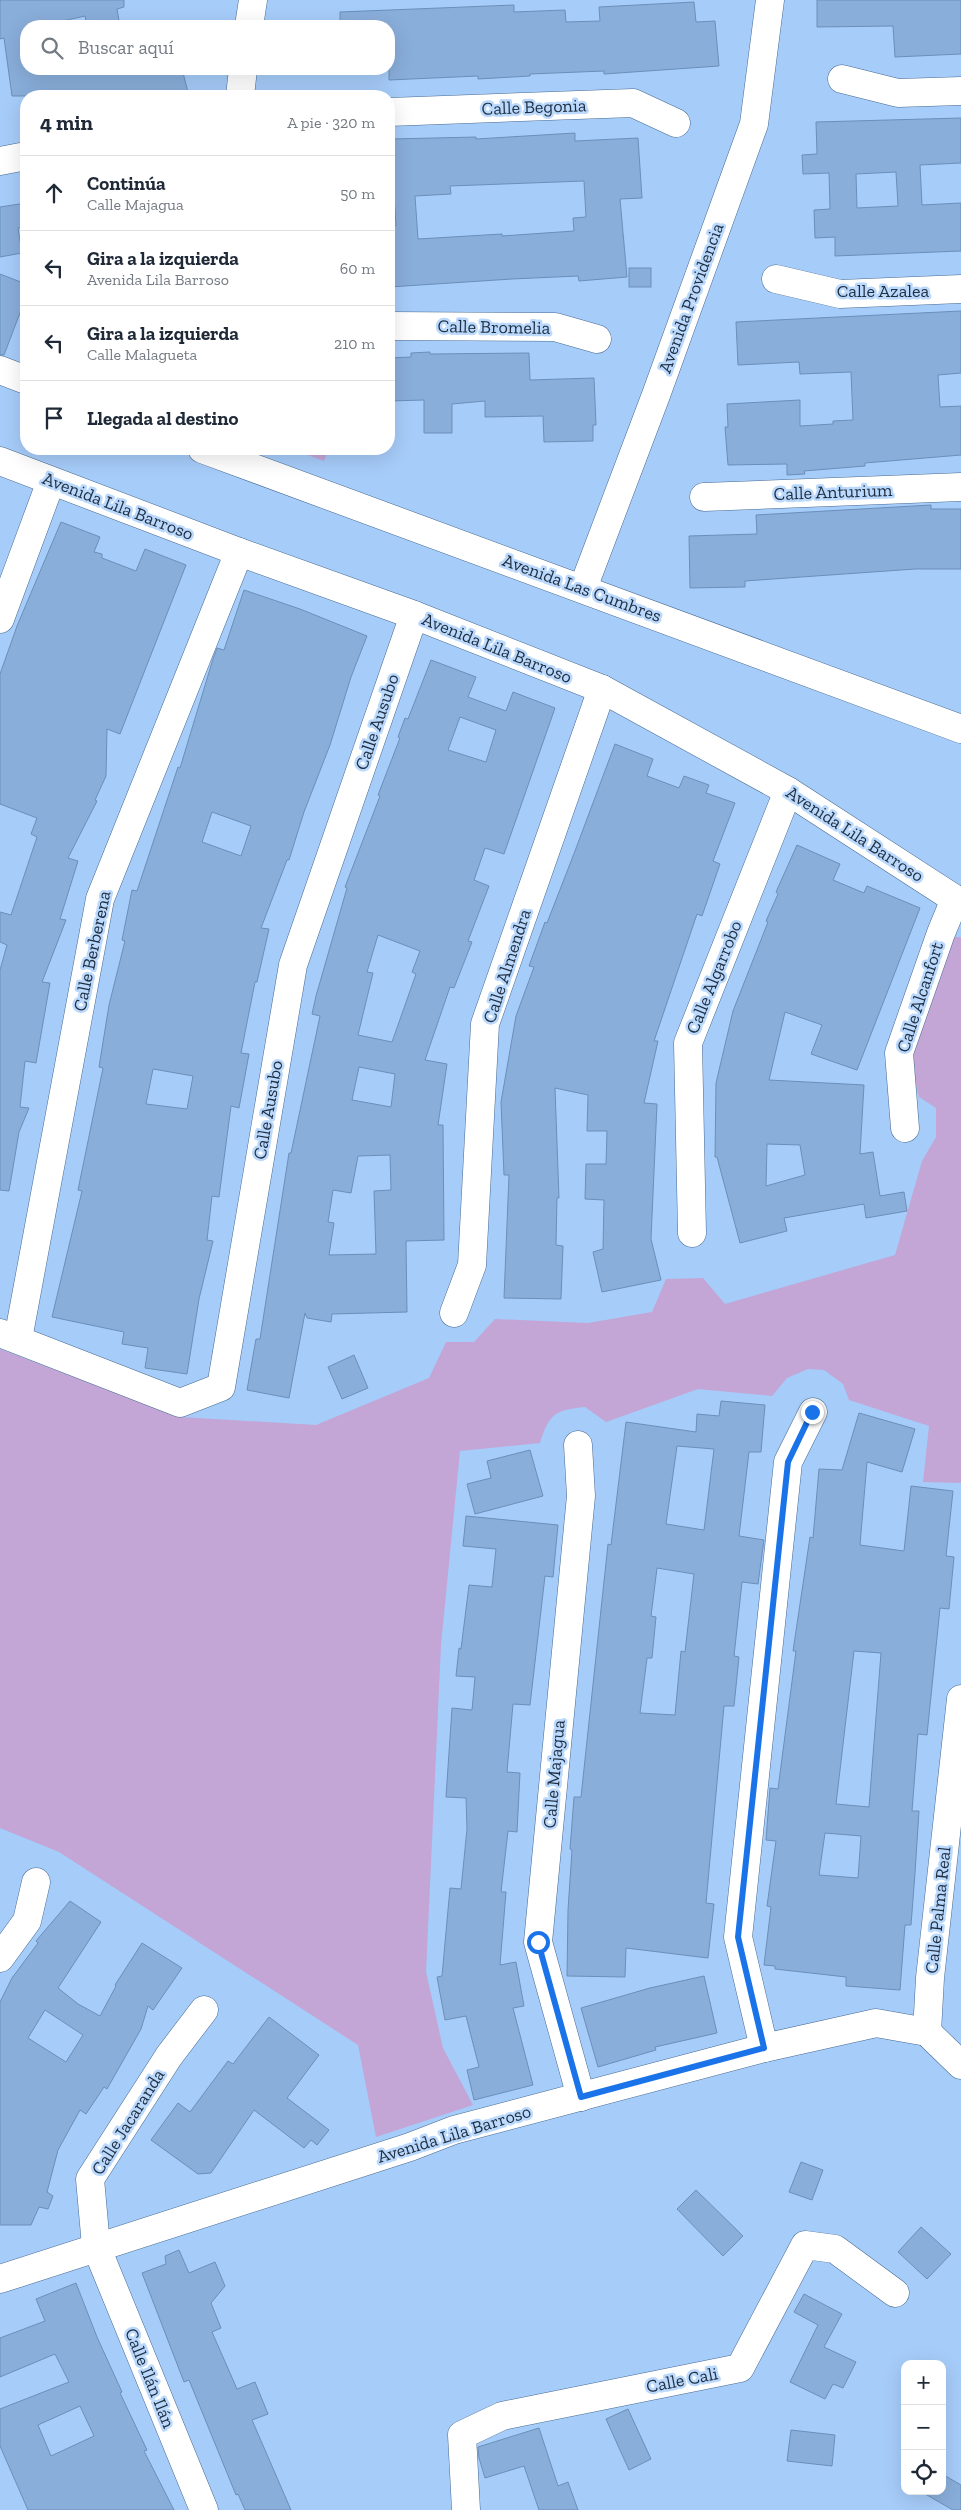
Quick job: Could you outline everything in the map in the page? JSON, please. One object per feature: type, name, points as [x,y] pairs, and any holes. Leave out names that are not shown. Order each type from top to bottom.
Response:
[{"type":"street","points":[[250,20],[253,0]]},
{"type":"street","name":"Avenida Providencia","points":[[583,588],[656,395],[754,124],[770,0]]},
{"type":"street","points":[[241,90],[242,75]]},
{"type":"street","points":[[842,79],[898,93],[961,91]]},
{"type":"street","name":"Calle Begonia","points":[[395,112],[633,103],[676,123]]},
{"type":"street","points":[[0,161],[20,157]]},
{"type":"street","name":"Calle Azalea","points":[[776,279],[840,294],[961,290]]},
{"type":"street","name":"Calle Bromelia","points":[[395,326],[555,327],[597,339]]},
{"type":"street","points":[[0,370],[20,378]]},
{"type":"street","name":"Avenida Las Cumbres","points":[[218,455],[961,729]]},
{"type":"street","name":"Avenida Lila Barroso","points":[[0,461],[239,552],[414,615],[602,689],[788,790],[958,901]]},
{"type":"street","points":[[0,619],[51,481]]},
{"type":"street","name":"Calle Anturium","points":[[704,497],[961,487]]},
{"type":"street","name":"Calle Berberena","points":[[9,1336],[100,899],[239,552]]},
{"type":"street","name":"Calle Ausubo","points":[[9,1336],[180,1403],[221,1387],[293,965],[414,615]]},
{"type":"street","name":"Calle Almendra","points":[[454,1312],[472,1265],[485,1024],[602,689]]},
{"type":"street","name":"Calle Algarrobo","points":[[692,1233],[688,1043],[788,790]]},
{"type":"street","name":"Calle Alcanfort","points":[[905,1128],[899,1053],[941,933],[958,901]]},
{"type":"street","points":[[764,2048],[738,1937],[788,1462],[812,1412]]},
{"type":"street","name":"Calle Majagua","points":[[578,1445],[581,1496],[538,1942],[581,2097]]},
{"type":"street","name":"Calle Palma Real","points":[[927,2032],[930,1978],[961,1699]]},
{"type":"street","points":[[0,1958],[27,1921],[36,1882]]},
{"type":"street","name":"Calle Jacaranda","points":[[96,2246],[90,2179],[169,2056],[204,2010]]},
{"type":"street","name":"Avenida Lila Barroso","points":[[0,2279],[96,2246],[410,2147],[454,2130],[764,2048],[876,2023],[927,2032]]},
{"type":"street","points":[[927,2032],[961,2065]]},
{"type":"street","name":"Calle Cali","points":[[466,2510],[462,2435],[502,2416],[740,2368],[805,2245],[834,2250],[895,2293]]},
{"type":"street","name":"Calle Ilán Ilán","points":[[96,2246],[204,2510]]},
{"type":"shaded area","points":[[308,455],[326,455],[324,461]]},
{"type":"shaded area","points":[[952,937],[961,937],[961,1483],[923,1482],[929,1426],[849,1400],[843,1384],[824,1370],[808,1369],[787,1378],[772,1396],[698,1389],[606,1422],[585,1407],[567,1410],[560,1412],[550,1420],[540,1443],[460,1451],[441,1645],[426,1972],[443,2048],[473,2105],[376,2137],[358,2045],[59,1852],[0,1828],[0,1349],[180,1417],[316,1425],[429,1378],[446,1342],[474,1342],[495,1319],[588,1323],[652,1312],[666,1279],[703,1278],[725,1304],[895,1255],[922,1161],[936,1137],[936,1108],[919,1097],[909,1055]]},
{"type":"building","points":[[0,0],[124,0],[124,7],[117,9],[119,20],[86,20],[85,16],[67,20],[20,20],[20,75],[184,75],[187,90],[20,90],[20,96],[12,96],[4,38],[0,39]]},
{"type":"building","points":[[817,0],[961,0],[961,54],[895,57],[893,26],[817,27]]},
{"type":"building","points":[[694,2],[696,22],[715,21],[719,66],[604,74],[604,71],[530,74],[530,76],[478,79],[478,76],[389,80],[389,75],[395,75],[395,20],[340,20],[340,12],[514,5],[514,12],[565,10],[566,22],[600,21],[599,7]]},
{"type":"building","points":[[961,118],[961,163],[920,165],[922,205],[961,203],[961,251],[835,256],[835,237],[815,238],[814,210],[830,209],[829,173],[803,174],[802,155],[817,154],[816,122]],"holes":[[[896,172],[898,206],[857,208],[856,174]]]},
{"type":"building","points":[[575,133],[575,141],[638,138],[642,198],[620,199],[627,277],[579,281],[578,276],[395,287],[395,139],[476,137],[476,139]],"holes":[[[584,181],[586,217],[573,218],[574,231],[418,239],[415,196],[451,194],[450,186]]]},
{"type":"building","points":[[20,204],[20,228],[18,228],[20,253],[0,257],[0,207]]},
{"type":"building","points":[[629,268],[651,268],[651,287],[629,287]]},
{"type":"building","points":[[0,274],[20,282],[20,313],[4,355],[0,355]]},
{"type":"building","points":[[961,311],[961,373],[938,375],[940,407],[961,406],[961,455],[865,463],[865,466],[804,471],[805,474],[787,475],[787,464],[728,465],[725,427],[728,427],[727,404],[800,400],[800,426],[833,424],[833,421],[853,420],[851,372],[800,374],[799,362],[738,365],[736,322]]},
{"type":"building","points":[[411,353],[529,353],[530,380],[594,378],[596,425],[593,425],[593,441],[544,442],[543,416],[485,417],[485,401],[452,404],[452,433],[424,433],[424,400],[395,401],[395,358],[411,357]]},
{"type":"building","points":[[931,505],[931,509],[961,509],[961,569],[915,569],[745,581],[745,587],[690,588],[689,536],[757,534],[756,515]]},
{"type":"building","points":[[61,522],[100,537],[94,552],[102,554],[102,558],[136,571],[145,549],[186,565],[120,734],[107,729],[106,776],[95,800],[97,801],[68,858],[78,861],[60,919],[66,920],[42,982],[50,983],[36,1063],[25,1061],[20,1107],[29,1108],[19,1132],[9,1191],[0,1190],[0,970],[7,945],[0,942],[0,912],[11,915],[37,837],[31,834],[37,818],[0,804],[0,674],[17,626]]},
{"type":"building","points":[[244,590],[300,609],[367,636],[351,677],[330,745],[304,812],[289,860],[287,860],[261,928],[269,929],[257,982],[255,982],[241,1053],[249,1054],[239,1108],[231,1106],[219,1197],[212,1196],[207,1240],[213,1241],[199,1299],[187,1374],[145,1368],[148,1348],[122,1344],[124,1332],[52,1317],[82,1191],[78,1190],[103,1068],[99,1067],[109,1005],[125,941],[122,940],[132,890],[137,891],[178,767],[180,768],[217,648],[224,650]],"holes":[[[212,812],[251,826],[241,856],[202,842]],[[153,1069],[193,1076],[187,1109],[146,1104]]]},
{"type":"building","points":[[431,660],[476,677],[468,697],[506,711],[513,692],[555,708],[504,854],[485,848],[474,880],[489,886],[468,941],[472,942],[454,988],[450,987],[425,1060],[447,1064],[438,1125],[443,1125],[444,1240],[406,1241],[407,1312],[332,1314],[331,1322],[307,1318],[305,1313],[289,1398],[247,1390],[256,1339],[260,1339],[289,1153],[291,1153],[320,1016],[312,1014],[316,996],[347,888],[345,887],[380,796],[378,795],[400,738],[398,737],[405,718],[408,719]],"holes":[[[460,717],[496,730],[486,762],[448,750]],[[378,935],[420,951],[412,972],[416,974],[392,1042],[358,1035],[373,973],[367,972]],[[359,1067],[395,1074],[391,1107],[352,1100]],[[390,1155],[391,1190],[374,1191],[376,1254],[329,1255],[334,1223],[328,1222],[333,1190],[351,1193],[358,1156]]]},
{"type":"building","points":[[615,744],[653,759],[647,776],[679,788],[684,776],[709,785],[706,793],[735,803],[713,861],[720,864],[702,916],[697,914],[654,1041],[658,1041],[644,1103],[657,1104],[651,1239],[661,1280],[602,1292],[593,1252],[603,1249],[604,1200],[585,1199],[586,1164],[606,1164],[607,1131],[587,1131],[588,1095],[555,1088],[559,1198],[557,1198],[556,1245],[563,1246],[561,1299],[504,1298],[509,1175],[504,1175],[501,1102],[516,1016],[534,967],[529,966],[545,922],[547,923]]},
{"type":"building","points":[[797,845],[840,864],[833,880],[864,893],[867,886],[920,908],[857,1070],[811,1054],[822,1025],[785,1012],[769,1080],[864,1085],[860,1154],[873,1152],[880,1196],[904,1192],[907,1211],[866,1218],[864,1204],[784,1218],[787,1231],[740,1243],[717,1157],[715,1157],[716,1083],[733,1011],[768,922],[766,921],[778,894],[776,892]],"holes":[[[767,1144],[800,1145],[805,1175],[766,1186]]]},
{"type":"building","points":[[354,1355],[368,1388],[342,1399],[328,1367]]},
{"type":"building","points":[[721,1401],[765,1405],[761,1452],[749,1452],[739,1536],[764,1540],[758,1584],[742,1582],[734,1656],[739,1657],[734,1706],[724,1706],[706,1903],[714,1904],[708,1958],[626,1948],[625,1977],[567,1976],[568,1910],[572,1850],[570,1849],[574,1797],[581,1797],[608,1544],[611,1545],[626,1422],[696,1432],[697,1414],[719,1416]],"holes":[[[677,1446],[714,1449],[704,1530],[666,1524]],[[657,1568],[694,1574],[685,1652],[681,1651],[675,1715],[640,1713],[647,1658],[652,1658],[656,1617],[651,1616]]]},
{"type":"building","points":[[859,1413],[915,1429],[902,1472],[867,1462],[860,1545],[904,1551],[911,1486],[953,1491],[946,1556],[954,1557],[949,1609],[940,1608],[927,1735],[918,1734],[912,1811],[919,1811],[915,1873],[911,1925],[905,1925],[900,1990],[846,1986],[846,1977],[775,1969],[775,1966],[764,1965],[771,1907],[767,1906],[776,1841],[766,1840],[770,1788],[778,1789],[796,1651],[793,1651],[810,1537],[813,1538],[819,1469],[842,1470]],"holes":[[[854,1651],[881,1653],[869,1807],[836,1804]],[[825,1833],[861,1836],[858,1878],[819,1875]]]},
{"type":"building","points":[[530,1450],[543,1496],[475,1514],[467,1484],[491,1478],[487,1461]]},
{"type":"building","points":[[466,1516],[558,1525],[553,1577],[545,1576],[530,1705],[513,1704],[507,1772],[520,1773],[517,1832],[508,1831],[501,1892],[506,1892],[500,1965],[516,1962],[524,2006],[513,2008],[533,2085],[474,2100],[467,2070],[479,2067],[466,2016],[445,2020],[437,1977],[442,1976],[450,1888],[461,1889],[467,1829],[466,1798],[446,1797],[452,1708],[472,1710],[475,1677],[456,1676],[459,1648],[461,1649],[469,1585],[492,1587],[496,1549],[463,1546]]},
{"type":"building","points":[[70,1901],[101,1922],[58,1988],[78,2004],[100,2016],[115,1985],[142,1943],[182,1968],[153,2010],[148,2006],[141,2029],[107,2089],[104,2087],[86,2114],[80,2110],[58,2150],[47,2192],[53,2196],[48,2209],[39,2207],[31,2225],[0,2225],[0,2002],[12,1978],[38,1943],[36,1941]],"holes":[[[45,2010],[83,2035],[66,2062],[28,2038]]]},
{"type":"building","points":[[704,1976],[717,2033],[655,2047],[656,2050],[598,2067],[581,2008],[650,1988]]},
{"type":"building","points":[[269,2017],[319,2055],[287,2098],[329,2130],[317,2145],[311,2140],[304,2148],[254,2110],[211,2173],[198,2174],[151,2140],[178,2103],[190,2112],[228,2061],[233,2064]]},
{"type":"building","points":[[801,2162],[823,2170],[812,2200],[789,2192]]},
{"type":"building","points":[[696,2190],[743,2236],[723,2256],[677,2209]]},
{"type":"building","points":[[921,2227],[951,2254],[927,2279],[898,2252]]},
{"type":"building","points":[[179,2250],[189,2273],[215,2262],[225,2286],[211,2303],[221,2328],[212,2332],[237,2389],[255,2382],[268,2414],[252,2420],[291,2510],[245,2510],[238,2494],[236,2495],[189,2380],[184,2382],[142,2273],[166,2264],[165,2256]]},
{"type":"building","points":[[76,2283],[97,2337],[122,2392],[120,2393],[147,2450],[144,2451],[174,2510],[28,2510],[0,2446],[0,2409],[69,2382],[55,2354],[0,2377],[0,2338],[45,2321],[36,2299]],"holes":[[[80,2406],[94,2436],[51,2456],[38,2425]]]},
{"type":"building","points":[[804,2294],[842,2314],[824,2347],[856,2362],[843,2388],[833,2384],[825,2399],[790,2382],[818,2325],[794,2312]]},
{"type":"building","points":[[628,2409],[651,2459],[629,2470],[606,2419]]},
{"type":"building","points":[[539,2428],[558,2486],[568,2482],[578,2510],[539,2510],[524,2466],[485,2478],[478,2447]]},
{"type":"building","points":[[791,2430],[835,2435],[832,2466],[787,2461]]},
{"type":"building","points":[[946,2476],[961,2485],[961,2510],[953,2510],[927,2495],[946,2495]]},
{"type":"route","points":[[538,1942],[581,2097],[764,2048],[738,1937],[788,1462],[812,1412]]}]
